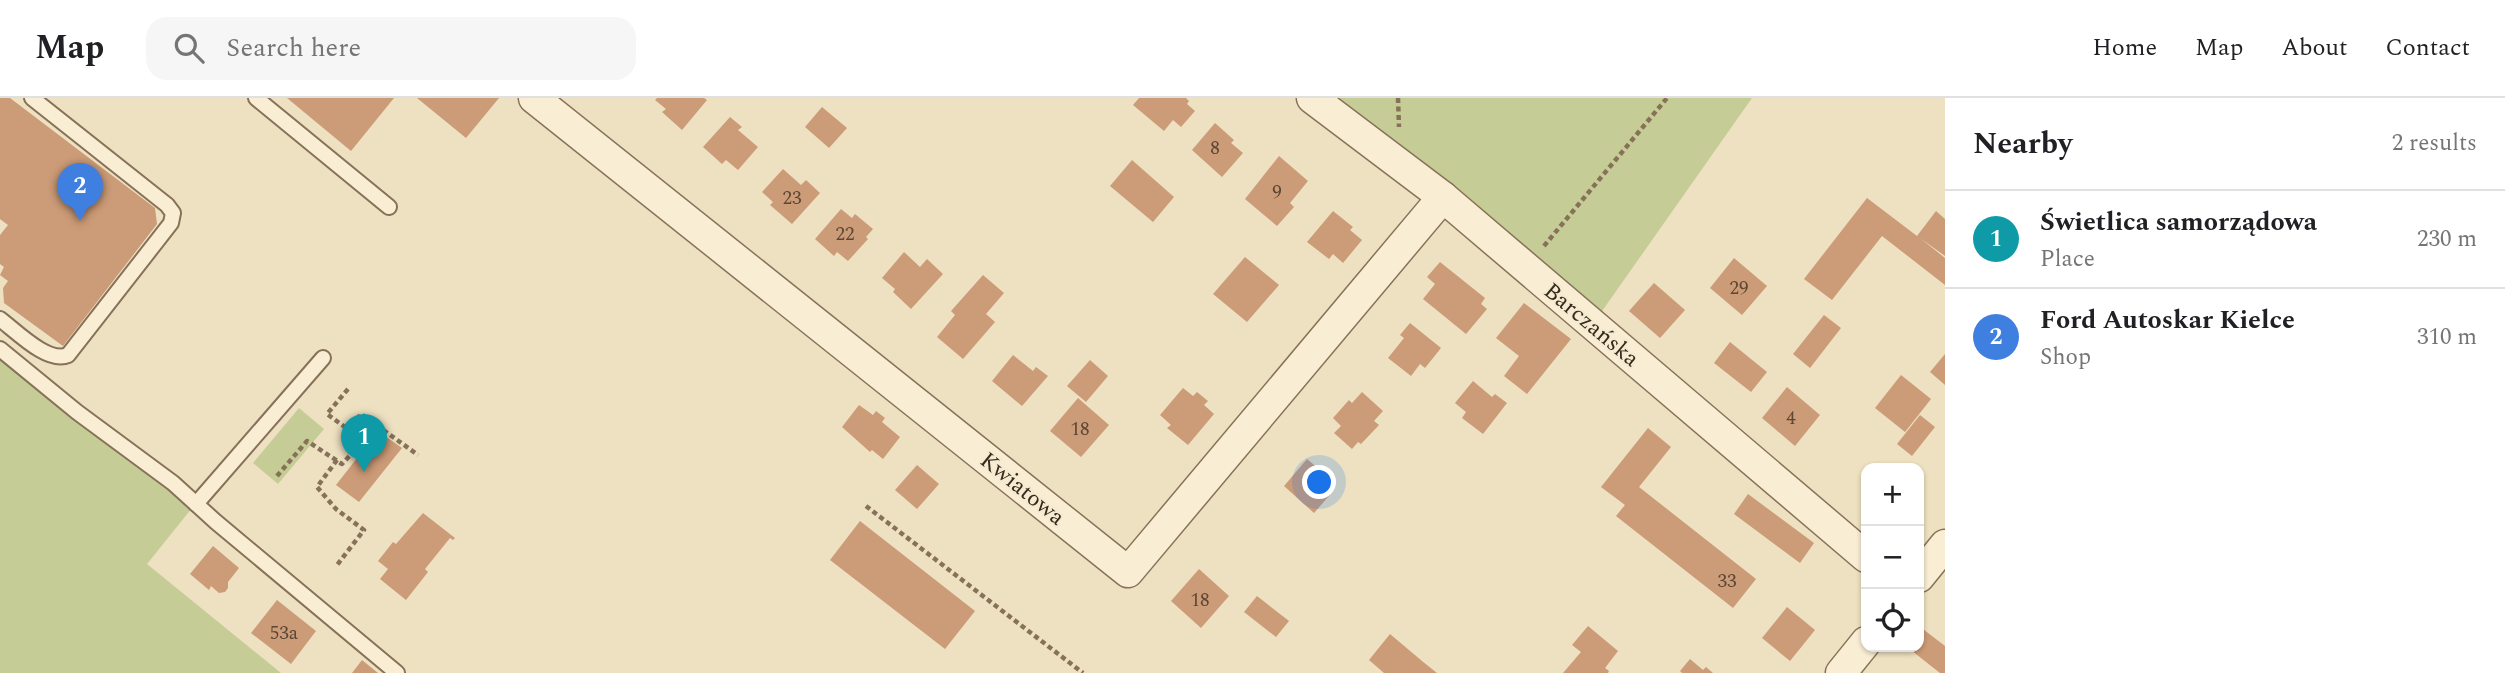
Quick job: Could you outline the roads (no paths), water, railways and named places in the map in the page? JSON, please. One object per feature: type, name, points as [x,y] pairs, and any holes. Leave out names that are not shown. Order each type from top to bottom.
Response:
[{"type":"street","name":"Kwiatowa","points":[[534,98],[1128,572],[1443,197]]},
{"type":"street","name":"Barczańska","points":[[1312,98],[1443,197],[1861,553]]},
{"type":"street","points":[[1924,572],[1945,545]]},
{"type":"street","points":[[1841,673],[1861,648]]},
{"type":"lane","points":[[0,319],[44,352],[55,357],[68,355],[171,223],[173,213],[147,188],[32,98]]},
{"type":"lane","points":[[256,98],[389,207]]},
{"type":"lane","points":[[0,349],[77,412],[173,483],[397,673]]},
{"type":"lane","points":[[196,504],[323,358]]},
{"type":"place","name":"Ford Autoskar Kielce","points":[[80,221]]},
{"type":"place","name":"Świetlica samorządowa","points":[[364,472]]}]
